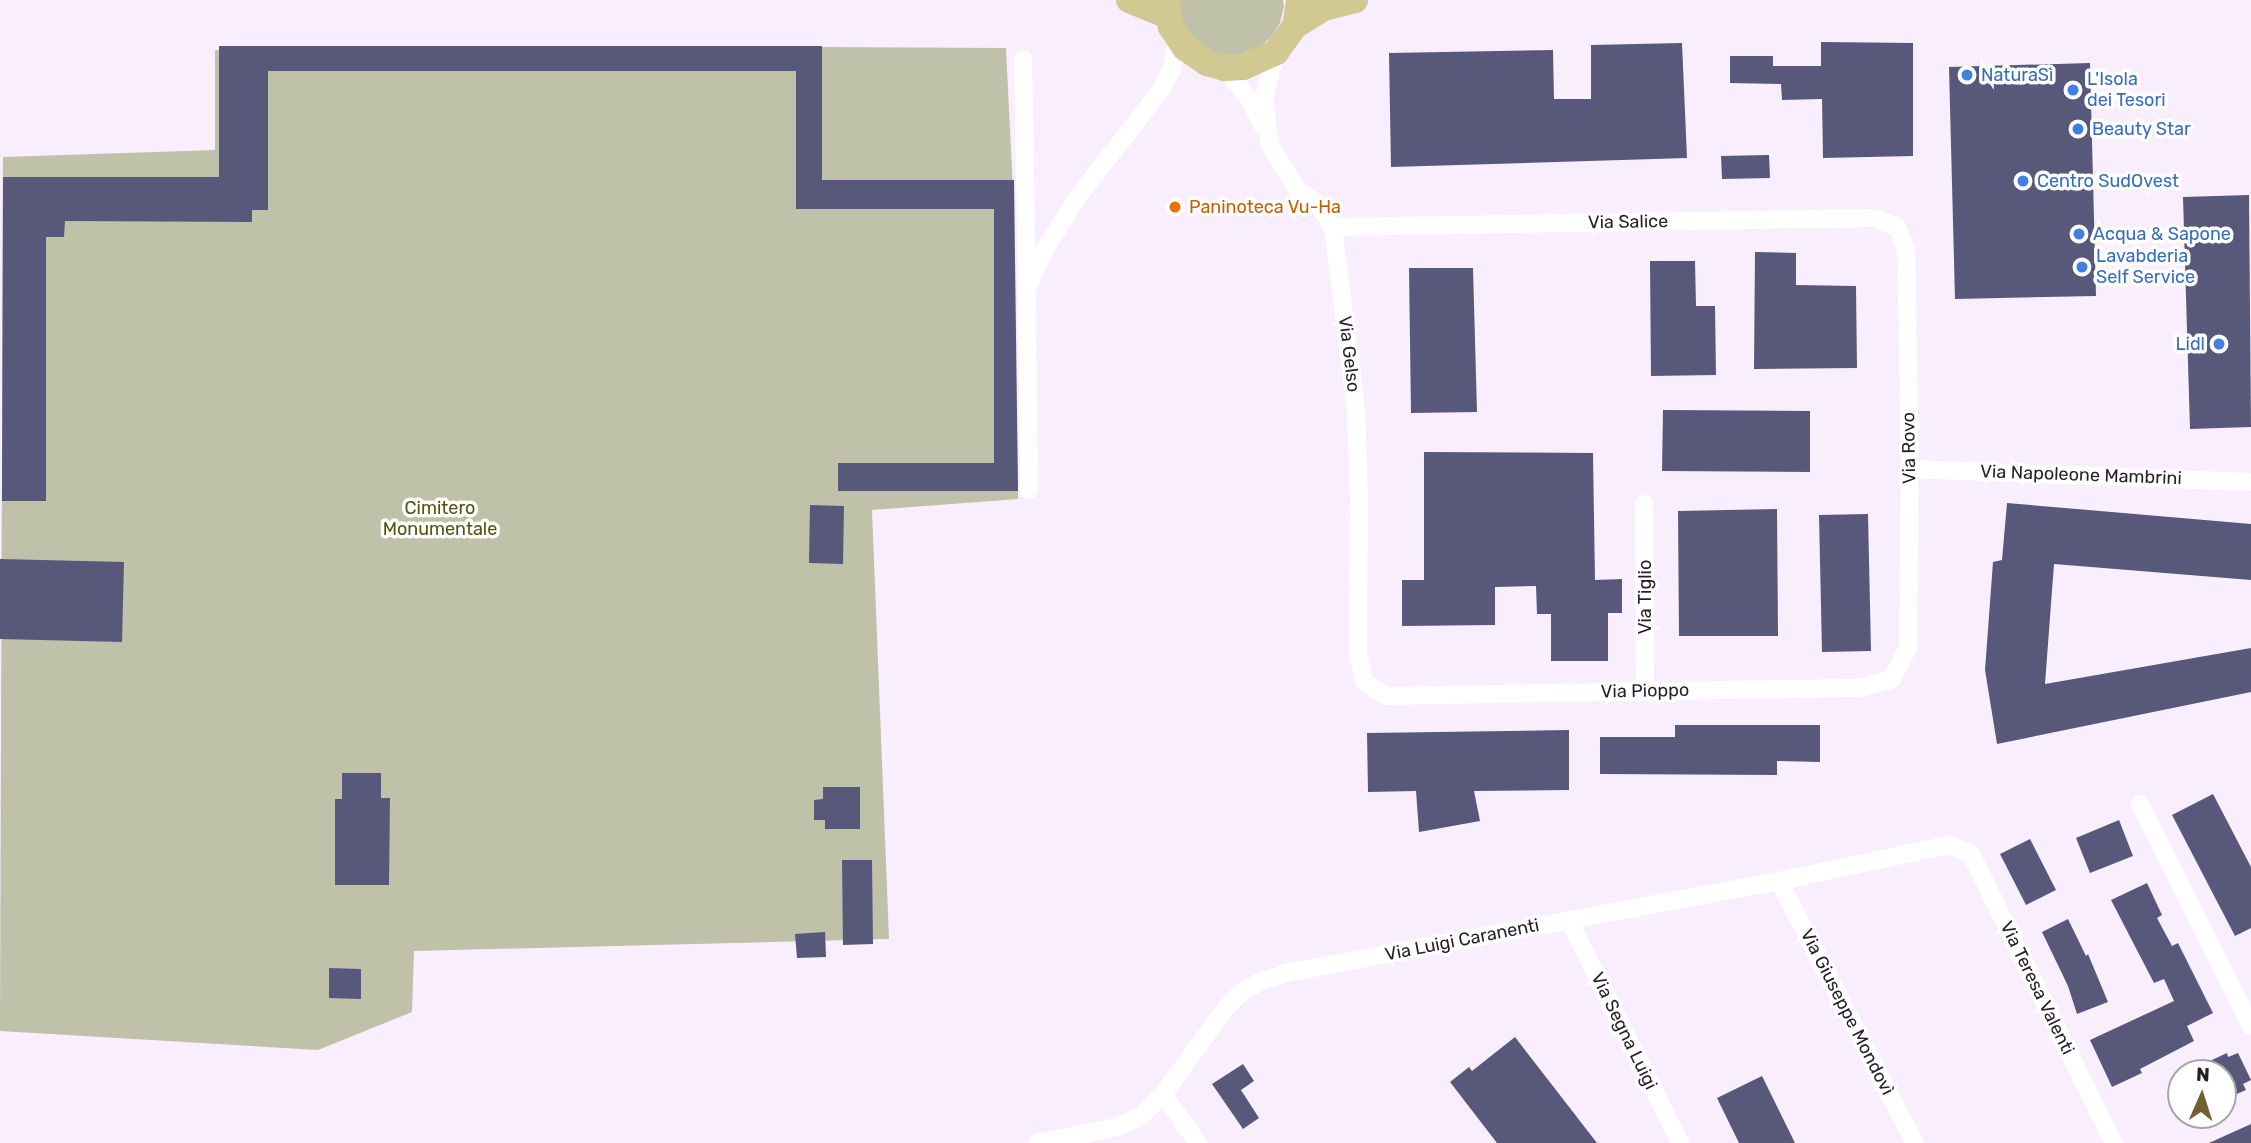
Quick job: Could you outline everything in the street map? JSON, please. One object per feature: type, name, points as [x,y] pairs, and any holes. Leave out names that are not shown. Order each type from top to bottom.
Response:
[{"type":"main road","points":[[1129,0],[1170,18],[1195,57],[1216,65],[1261,62],[1276,52],[1294,26],[1324,8],[1355,0]]},
{"type":"main road","points":[[1294,26],[1298,0]]},
{"type":"street","points":[[1027,289],[1043,253],[1077,198],[1158,94],[1172,71],[1170,18]]},
{"type":"street","name":"Via Gelso","points":[[1276,52],[1265,85],[1266,133],[1276,158],[1292,182],[1318,204],[1333,227],[1356,408],[1359,500],[1358,656],[1365,682]]},
{"type":"street","points":[[1023,59],[1029,490]]},
{"type":"street","points":[[1158,94],[1184,71],[1216,65],[1250,100],[1266,133]]},
{"type":"street","name":"Via Salice","points":[[1333,227],[1874,218],[1897,228],[1906,249]]},
{"type":"street","name":"Via Rovo","points":[[1906,249],[1910,468],[1908,647]]},
{"type":"street","name":"Via Napoleone Mambrini","points":[[1910,468],[2251,482]]},
{"type":"street","name":"Via Tiglio","points":[[1644,504],[1645,690]]},
{"type":"street","name":"Via Pioppo","points":[[1365,682],[1386,696],[1859,688],[1892,679],[1908,647]]},
{"type":"street","points":[[2140,804],[2251,1026]]},
{"type":"street","name":"Via Luigi Caranenti","points":[[1037,1143],[1117,1127],[1141,1116],[1163,1094],[1227,1007],[1244,991],[1262,981],[1286,973],[1779,881],[1948,845]]},
{"type":"street","name":"Via Teresa Valenti","points":[[1948,845],[1971,854],[2114,1143]]},
{"type":"street","name":"Via Giuseppe Mondovì","points":[[1779,881],[1915,1143]]},
{"type":"street","name":"Via Segna Luigi","points":[[1569,920],[1679,1143]]},
{"type":"street","points":[[1163,1094],[1198,1143]]},
{"type":"green space","points":[[1178,0],[1283,0],[1284,6],[1280,23],[1271,37],[1258,49],[1242,55],[1225,56],[1207,51],[1193,41],[1182,26]]},
{"type":"green space","name":"Cimitero Monumentale","points":[[819,47],[1006,48],[1013,190],[1018,499],[872,510],[889,939],[414,951],[412,1012],[318,1050],[0,1031],[3,157],[215,150],[215,50],[801,61]]},
{"type":"building","points":[[1821,42],[1913,43],[1913,156],[1823,158],[1822,99],[1782,100],[1781,84],[1730,83],[1730,56],[1773,56],[1773,66],[1821,66]]},
{"type":"building","points":[[1682,43],[1687,158],[1391,167],[1389,53],[1553,50],[1554,99],[1591,99],[1591,45]]},
{"type":"building","points":[[219,46],[822,46],[822,180],[1014,180],[1018,491],[838,491],[838,463],[994,463],[994,209],[796,209],[796,71],[268,71],[268,210],[252,210],[252,222],[65,221],[64,237],[46,237],[46,501],[2,501],[3,177],[219,177]]},
{"type":"building","name":"Centro SudOvest","points":[[2090,63],[2096,296],[1955,299],[1949,67]]},
{"type":"building","points":[[1769,155],[1770,178],[1722,179],[1721,156]]},
{"type":"building","name":"Lidl","points":[[2249,195],[2251,427],[2190,429],[2183,197]]},
{"type":"building","points":[[1755,252],[1796,253],[1796,285],[1856,286],[1857,368],[1754,369]]},
{"type":"building","points":[[1650,261],[1695,261],[1696,306],[1715,306],[1716,375],[1651,376]]},
{"type":"building","points":[[1409,268],[1473,268],[1477,412],[1411,413]]},
{"type":"building","points":[[1663,410],[1810,411],[1810,472],[1662,471]]},
{"type":"building","points":[[1424,452],[1593,453],[1595,580],[1622,579],[1622,613],[1608,613],[1608,661],[1551,661],[1551,614],[1537,614],[1536,586],[1495,587],[1495,625],[1402,626],[1402,580],[1424,580]]},
{"type":"building","points":[[2007,503],[2251,524],[2251,580],[2054,564],[2045,684],[2251,648],[2251,692],[1997,744],[1985,670],[1993,562],[2002,560]]},
{"type":"building","points":[[810,505],[844,506],[843,564],[809,563]]},
{"type":"building","points":[[1777,509],[1778,636],[1679,636],[1678,511]]},
{"type":"building","points":[[1868,514],[1871,651],[1822,652],[1819,515]]},
{"type":"building","points":[[0,559],[124,562],[122,642],[0,639]]},
{"type":"building","points":[[1675,725],[1820,725],[1820,762],[1777,761],[1777,775],[1600,774],[1600,737],[1675,737]]},
{"type":"building","points":[[1569,730],[1569,790],[1474,791],[1480,821],[1419,832],[1416,791],[1368,792],[1367,733]]},
{"type":"building","points":[[342,773],[381,773],[381,798],[390,798],[389,885],[335,885],[335,799],[342,799]]},
{"type":"building","points":[[823,787],[860,787],[860,829],[825,829],[825,820],[814,820],[814,800],[823,799]]},
{"type":"building","points":[[2213,794],[2251,867],[2251,928],[2235,936],[2172,815]]},
{"type":"building","points":[[2119,820],[2133,856],[2090,873],[2076,838]]},
{"type":"building","points":[[2030,839],[2056,890],[2026,905],[2000,854]]},
{"type":"building","points":[[842,860],[872,860],[873,944],[843,945]]},
{"type":"building","points":[[2147,883],[2162,915],[2157,918],[2172,946],[2178,943],[2213,1013],[2187,1026],[2194,1041],[2140,1069],[2142,1073],[2112,1087],[2090,1040],[2174,1001],[2164,979],[2154,983],[2111,900]]},
{"type":"building","points":[[2068,919],[2086,956],[2088,954],[2108,1002],[2077,1014],[2068,986],[2042,932]]},
{"type":"building","points":[[825,932],[826,957],[797,958],[795,934]]},
{"type":"building","points":[[329,968],[361,969],[361,999],[329,998]]},
{"type":"building","points":[[1515,1037],[1597,1143],[1497,1143],[1450,1082],[1469,1067],[1472,1071]]},
{"type":"building","points":[[2227,1053],[2228,1057],[2238,1053],[2251,1080],[2243,1084],[2246,1090],[2237,1094],[2237,1059],[2214,1059]]},
{"type":"building","points":[[1243,1064],[1254,1081],[1241,1090],[1259,1118],[1243,1129],[1212,1084]]},
{"type":"building","points":[[1762,1076],[1795,1143],[1739,1143],[1717,1098]]},
{"type":"building","points":[[2251,1124],[2251,1143],[2209,1143]]},
{"type":"place","name":"NaturaSì","points":[[1967,75]]},
{"type":"place","name":"L'Isola dei Tesori","points":[[2073,90]]},
{"type":"place","name":"Beauty Star","points":[[2078,129]]},
{"type":"place","name":"Centro SudOvest","points":[[2023,181]]},
{"type":"place","name":"Paninoteca Vu-Ha","points":[[1175,207]]},
{"type":"place","name":"Acqua & Sapone","points":[[2079,234]]},
{"type":"place","name":"Lavabderia Self Service","points":[[2082,267]]},
{"type":"place","name":"Lidl","points":[[2219,344]]}]
